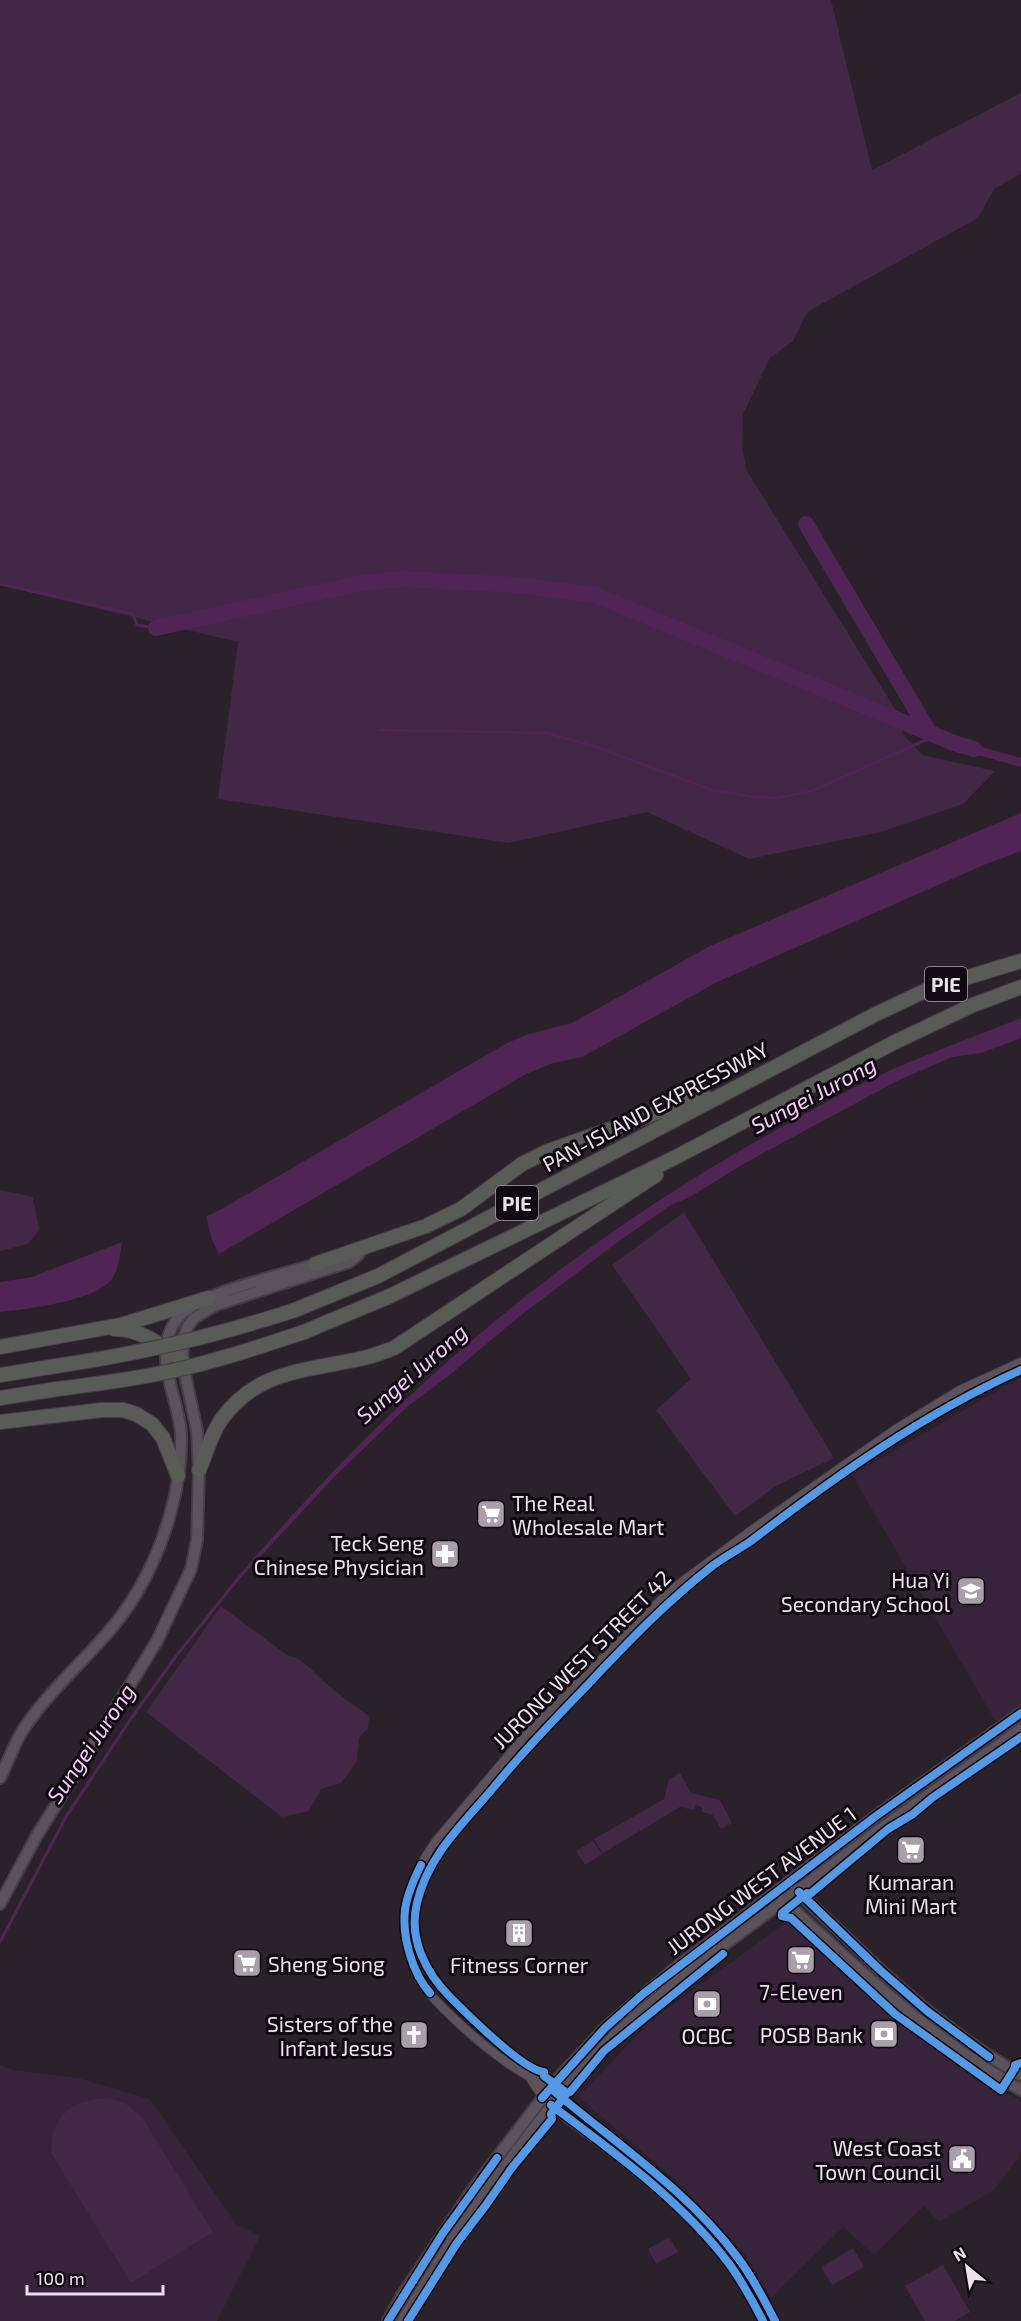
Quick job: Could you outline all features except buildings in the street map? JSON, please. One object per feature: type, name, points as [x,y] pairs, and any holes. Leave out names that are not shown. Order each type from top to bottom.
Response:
[{"type":"highway","name":"PAN-ISLAND EXPRESSWAY","points":[[0,1375],[173,1346],[295,1310],[378,1276],[874,1015],[929,989],[1021,961]]},
{"type":"highway","name":"PIE","points":[[0,1398],[176,1370],[241,1354],[304,1332],[390,1296],[694,1148],[895,1041],[972,1005],[1021,987]]},
{"type":"highway","points":[[315,1264],[426,1226],[461,1209],[522,1164],[549,1151],[631,1124],[677,1105],[736,1087]]},
{"type":"highway","points":[[199,1470],[220,1421],[239,1398],[259,1385],[286,1373],[362,1359],[394,1348],[600,1214],[694,1148]]},
{"type":"highway","points":[[0,1347],[97,1330],[209,1298]]},
{"type":"highway","points":[[97,1330],[121,1329],[136,1333],[159,1343],[182,1360]]},
{"type":"highway","points":[[0,1422],[102,1410],[123,1410],[136,1414],[152,1424],[163,1438],[178,1476]]},
{"type":"street","points":[[0,1904],[36,1837],[157,1641],[191,1569],[197,1540],[199,1470],[197,1431],[182,1360],[184,1336],[188,1326],[195,1318],[216,1305],[349,1262],[358,1255],[361,1249]]},
{"type":"street","points":[[0,1778],[38,1710],[112,1628],[144,1579],[169,1519],[178,1476],[181,1432],[178,1410],[168,1377],[166,1348],[170,1331],[178,1318],[209,1298],[315,1264]]},
{"type":"street","name":"JURONG WEST STREET 42","points":[[776,2321],[754,2280],[737,2257],[696,2210],[663,2178],[555,2092],[531,2079],[483,2045],[455,2021],[425,1988],[416,1970],[405,1932],[405,1910],[410,1889],[424,1858],[525,1736],[671,1590],[896,1429],[960,1390],[1021,1362]]},
{"type":"street","name":"JURONG WEST AVENUE 1","points":[[388,2321],[401,2297],[473,2189],[547,2102],[605,2028],[635,2001],[876,1816],[1021,1713]]},
{"type":"street","name":"JURONG WEST AVENUE 1","points":[[555,2092],[634,2016],[685,1974],[786,1901],[882,1827],[1021,1729]]},
{"type":"street","points":[[790,1882],[880,1970],[927,2011],[989,2057],[1021,2075]]},
{"type":"street","points":[[777,1891],[870,1981],[918,2021],[985,2069],[1021,2090]]},
{"type":"street","name":"JURONG WEST STREET 42","points":[[531,2079],[547,2102]]},
{"type":"street","points":[[547,2102],[636,2171],[690,2221],[729,2264],[744,2285],[763,2321]]},
{"type":"street","name":"JURONG WEST AVENUE 1","points":[[402,2321],[453,2238],[547,2102]]},
{"type":"shaded area","points":[[0,0],[831,0],[872,170],[1021,93],[1021,174],[994,189],[978,218],[807,312],[793,341],[770,358],[743,414],[742,446],[747,471],[895,709],[903,734],[922,755],[995,771],[963,804],[881,832],[749,859],[647,812],[509,843],[218,799],[238,642],[0,585]]},
{"type":"shaded area","points":[[954,739],[1021,758],[1021,767],[953,748]]},
{"type":"shaded area","points":[[1021,813],[1021,851],[986,864],[717,982],[582,1057],[553,1063],[526,1074],[219,1254],[214,1245],[207,1216],[507,1043],[529,1034],[572,1023],[710,946]]},
{"type":"shaded area","name":"Sungei Jurong","points":[[1021,1018],[1021,1038],[981,1053],[952,1057],[897,1081],[745,1163],[690,1197],[671,1205],[619,1241],[520,1316],[447,1377],[408,1406],[334,1477],[235,1584],[233,1582],[332,1473],[384,1420],[514,1305],[594,1245],[719,1163],[843,1093],[893,1069]]},
{"type":"shaded area","points":[[0,1190],[33,1197],[39,1230],[28,1244],[0,1251]]},
{"type":"shaded area","points":[[684,1212],[834,1458],[776,1486],[735,1516],[656,1410],[691,1379],[612,1265]]},
{"type":"shaded area","points":[[122,1242],[116,1270],[112,1279],[104,1287],[60,1303],[0,1312],[0,1282],[32,1277]]},
{"type":"shaded area","name":"Hua Yi Secondary School","points":[[1021,1377],[1021,1708],[996,1722],[852,1475]]},
{"type":"shaded area","points":[[221,1606],[287,1655],[305,1663],[323,1681],[369,1716],[368,1728],[359,1738],[357,1761],[341,1783],[321,1789],[309,1811],[282,1817],[146,1712]]},
{"type":"shaded area","points":[[680,1773],[691,1793],[720,1800],[732,1823],[721,1829],[713,1815],[702,1812],[702,1807],[696,1805],[694,1810],[680,1807],[603,1853],[594,1839],[664,1799],[669,1779]]},
{"type":"shaded area","points":[[593,1841],[602,1854],[585,1865],[576,1851]]},
{"type":"shaded area","points":[[792,1918],[880,2003],[980,2080],[1021,2100],[1021,2154],[993,2191],[939,2222],[924,2206],[874,2255],[843,2227],[771,2298],[748,2258],[698,2203],[668,2173],[578,2097],[652,2020]]},
{"type":"shaded area","points":[[0,2065],[13,2070],[78,2078],[150,2099],[236,2224],[260,2236],[217,2321],[0,2321]]},
{"type":"shaded area","points":[[110,2098],[128,2105],[142,2117],[213,2232],[131,2283],[51,2153],[55,2128],[67,2111],[85,2102]]},
{"type":"shaded area","points":[[669,2237],[678,2252],[656,2264],[648,2249]]},
{"type":"shaded area","points":[[853,2248],[864,2267],[832,2285],[821,2267]]},
{"type":"shaded area","points":[[943,2265],[970,2312],[955,2321],[925,2321],[905,2286]]},
{"type":"waterway","points":[[806,524],[929,732]]},
{"type":"waterway","points":[[156,628],[361,583],[402,579],[518,585],[595,595],[954,743],[974,749]]},
{"type":"waterway","points":[[0,584],[133,614],[137,625],[156,628]]},
{"type":"waterway","points":[[379,730],[547,733],[596,747],[712,790],[753,797],[777,798],[812,791],[937,735]]},
{"type":"waterway","name":"Sungei Jurong","points":[[0,1942],[67,1815],[132,1717],[177,1655],[237,1580]]},
{"type":"cycle path","points":[[567,2093],[544,2076],[544,2072],[523,2062],[482,2028],[442,1988],[421,1955],[415,1930],[417,1903],[422,1886],[438,1855],[459,1827],[534,1741],[641,1630],[693,1582],[815,1493],[915,1426],[949,1406],[1021,1370]]},
{"type":"cycle path","points":[[542,2098],[605,2028],[643,1994],[876,1816],[1021,1713]]},
{"type":"cycle path","points":[[1021,1737],[932,1798],[913,1814],[888,1829],[810,1894],[807,1893],[782,1913],[782,1916],[791,1918],[895,2014],[1001,2090],[1015,2065],[1021,2063]]},
{"type":"cycle path","points":[[421,1865],[407,1898],[404,1920],[413,1965],[430,1993]]},
{"type":"cycle path","points":[[799,1892],[880,1970],[927,2011],[989,2057]]},
{"type":"cycle path","points":[[408,2321],[457,2243],[511,2169],[552,2119],[551,2114],[567,2093],[604,2051],[723,1954]]},
{"type":"cycle path","points":[[555,2092],[675,2190],[697,2211],[743,2266],[775,2321]]},
{"type":"cycle path","points":[[551,2105],[646,2179],[691,2220],[730,2265],[763,2321]]},
{"type":"cycle path","points":[[388,2321],[443,2233],[497,2158]]},
{"type":"place","name":"The Real Wholesale Mart","points":[[491,1514]]},
{"type":"place","name":"Teck Seng Chinese Physician","points":[[445,1554]]},
{"type":"place","name":"Hua Yi Secondary School","points":[[971,1591]]},
{"type":"place","name":"Kumaran Mini Mart","points":[[911,1850]]},
{"type":"place","name":"Fitness Corner","points":[[519,1933]]},
{"type":"place","name":"7-Eleven","points":[[801,1960]]},
{"type":"place","name":"Sheng Siong","points":[[247,1963]]},
{"type":"place","name":"OCBC","points":[[707,2004]]},
{"type":"place","name":"POSB Bank","points":[[884,2034]]},
{"type":"place","name":"Sisters of the Infant Jesus","points":[[414,2035]]},
{"type":"place","name":"West Coast Town Council","points":[[962,2159]]}]
